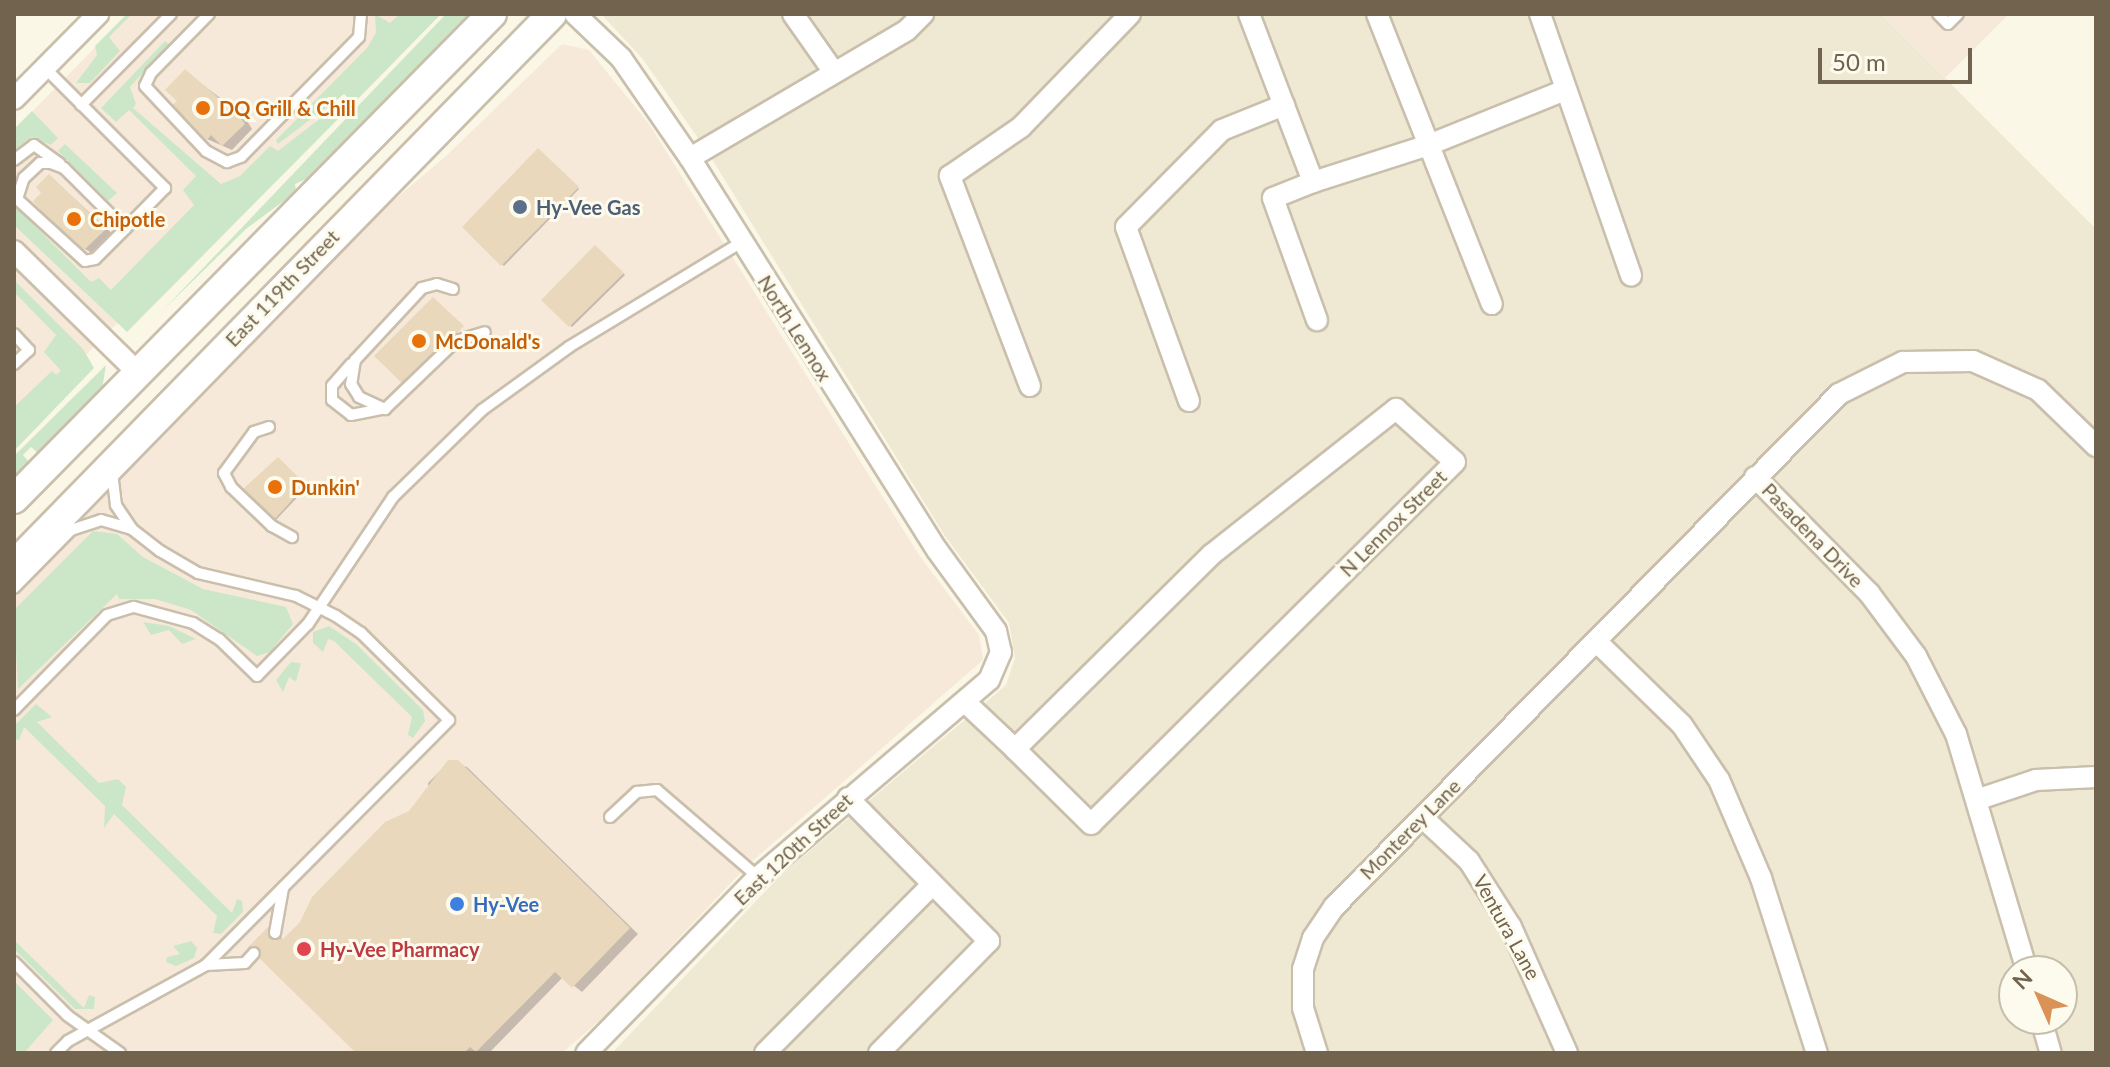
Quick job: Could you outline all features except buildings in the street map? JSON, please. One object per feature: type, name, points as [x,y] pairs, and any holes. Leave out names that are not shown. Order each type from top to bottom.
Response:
[{"type":"main road","points":[[14,499],[492,14]]},
{"type":"main road","name":"East 119th Street","points":[[14,565],[552,14]]},
{"type":"street","points":[[14,99],[98,14]]},
{"type":"street","name":"North Lennox","points":[[575,14],[621,58],[690,158],[937,550],[996,631],[1001,652]]},
{"type":"street","points":[[793,14],[833,71]]},
{"type":"street","points":[[690,158],[907,30],[923,14]]},
{"type":"street","points":[[1030,386],[950,176],[1021,127],[1130,14]]},
{"type":"street","points":[[1249,14],[1313,182]]},
{"type":"street","points":[[1377,14],[1426,146],[1492,304]]},
{"type":"street","points":[[1540,14],[1563,91],[1631,276]]},
{"type":"street","points":[[1317,320],[1273,198],[1426,146],[1563,91]]},
{"type":"street","points":[[1189,401],[1126,227],[1222,130],[1284,105]]},
{"type":"street","points":[[14,251],[138,373]]},
{"type":"street","name":"Pasadena Drive","points":[[2023,955],[1979,799],[1956,734],[1916,656],[1869,593],[1755,477],[1858,380],[1927,358],[1973,361],[2018,377],[2096,446]]},
{"type":"street","name":"N Lennox Street","points":[[965,702],[1091,824],[1455,462],[1396,409],[1211,555],[1015,749]]},
{"type":"street","name":"Monterey Lane","points":[[1317,1053],[1302,989],[1313,938],[1349,890],[1755,477]]},
{"type":"street","points":[[1596,641],[1682,725],[1719,780],[1761,878],[1817,1053]]},
{"type":"street","name":"East 120th Street","points":[[586,1053],[633,1011],[758,877],[989,680],[1001,652]]},
{"type":"street","points":[[1979,799],[2036,780],[2096,777]]},
{"type":"street","points":[[848,798],[989,941],[879,1053]]},
{"type":"street","name":"Ventura Lane","points":[[1423,818],[1469,861],[1511,927],[1567,1053]]},
{"type":"street","points":[[765,1053],[932,885]]},
{"type":"lane","points":[[81,105],[171,14]]},
{"type":"lane","points":[[209,14],[151,73],[146,93],[217,160],[227,162],[241,157],[359,37],[361,14]]},
{"type":"lane","points":[[1938,14],[1948,24],[1958,14]]},
{"type":"lane","points":[[45,68],[165,188],[95,259],[74,256],[15,197],[24,178],[40,163],[64,168]]},
{"type":"lane","points":[[14,160],[34,145],[64,168],[125,229]]},
{"type":"lane","points":[[14,710],[107,615],[120,609],[163,612],[193,623],[219,639],[257,676],[318,607],[393,497],[482,410],[569,347],[742,242]]},
{"type":"lane","points":[[453,289],[437,284],[422,288],[332,386],[332,400],[351,415],[385,409],[456,341],[485,332]]},
{"type":"lane","points":[[14,334],[29,350],[15,361]]},
{"type":"lane","points":[[355,360],[351,384],[371,406],[385,409]]},
{"type":"lane","points":[[269,427],[254,432],[224,473],[241,497],[292,537]]},
{"type":"lane","points":[[112,464],[116,505],[132,529]]},
{"type":"lane","points":[[14,588],[71,530],[101,520],[132,529],[198,573],[296,596],[318,607],[361,633],[449,720],[206,965],[89,1030],[56,1053]]},
{"type":"lane","points":[[610,817],[637,792],[657,790],[758,877]]},
{"type":"lane","points":[[275,933],[283,888]]},
{"type":"lane","points":[[206,965],[245,963],[254,953]]},
{"type":"lane","points":[[14,962],[89,1030],[120,1053]]},
{"type":"shaded area","points":[[128,14],[422,14],[14,428],[14,130]]},
{"type":"shaded area","points":[[601,14],[1881,14],[2096,229],[2096,1053],[612,1053],[780,876],[1006,685],[1015,658],[1009,623],[945,536],[705,148],[642,58]]},
{"type":"shaded area","points":[[1881,14],[2009,14],[1945,78]]},
{"type":"shaded area","points":[[562,44],[589,50],[649,124],[919,555],[979,635],[983,660],[748,865],[606,1015],[562,1053],[14,1053],[14,584],[356,232],[446,156]]},
{"type":"green space","points":[[127,14],[132,14],[109,37],[120,51],[90,83],[76,83],[97,55],[95,46]]},
{"type":"green space","points":[[375,14],[390,23],[400,14],[441,14],[354,103],[344,94],[278,144],[276,140],[367,48],[376,33]]},
{"type":"green space","points":[[446,14],[470,14],[311,177],[295,184],[296,192],[246,229],[163,310]]},
{"type":"green space","points":[[165,41],[169,44],[130,87],[136,104],[133,108],[221,184],[240,176],[270,146],[278,151],[344,100],[351,106],[127,332],[14,225],[14,205],[91,282],[99,278],[111,290],[194,205],[183,190],[196,176],[129,110],[116,122],[101,108]]},
{"type":"green space","points":[[32,111],[58,138],[51,145],[31,137],[14,150],[14,129]]},
{"type":"green space","points":[[65,144],[117,193],[108,201],[58,151]]},
{"type":"green space","points":[[14,280],[83,349],[94,368],[14,451],[14,407],[52,371],[56,375],[61,371],[44,352],[56,335],[14,292]]},
{"type":"green space","points":[[106,365],[102,390],[45,448],[38,453],[31,447],[23,455],[29,462],[14,480],[14,456]]},
{"type":"green space","points":[[93,531],[117,534],[143,557],[203,589],[286,607],[293,624],[270,652],[257,656],[191,610],[155,599],[119,599],[117,594],[18,689],[14,610]]},
{"type":"green space","points":[[143,622],[169,626],[196,639],[182,644],[169,630],[151,635]]},
{"type":"green space","points":[[329,626],[356,644],[423,710],[425,721],[413,738],[408,735],[412,717],[334,641],[328,639],[323,652],[313,643],[313,632]]},
{"type":"green space","points":[[291,662],[301,663],[296,682],[289,677],[283,692],[276,680]]},
{"type":"green space","points":[[36,704],[52,717],[37,722],[99,783],[118,779],[126,787],[122,805],[232,913],[237,899],[242,901],[243,912],[221,934],[213,933],[217,916],[114,814],[104,828],[105,806],[24,727],[19,740],[14,739],[14,726]]},
{"type":"green space","points":[[14,940],[84,1008],[89,995],[95,997],[94,1009],[75,1009],[14,949]]},
{"type":"green space","points":[[191,941],[197,948],[194,958],[176,966],[166,962],[167,957],[180,954],[173,946]]},
{"type":"green space","points":[[14,981],[53,1020],[24,1053],[14,1053]]},
{"type":"place","name":"DQ Grill & Chill","points":[[203,108]]},
{"type":"place","name":"Hy-Vee Gas","points":[[520,207]]},
{"type":"place","name":"Chipotle","points":[[74,219]]},
{"type":"place","name":"McDonald's","points":[[419,341]]},
{"type":"place","name":"Dunkin'","points":[[275,487]]},
{"type":"place","name":"Hy-Vee","points":[[457,904]]},
{"type":"place","name":"Hy-Vee Pharmacy","points":[[304,949]]}]
